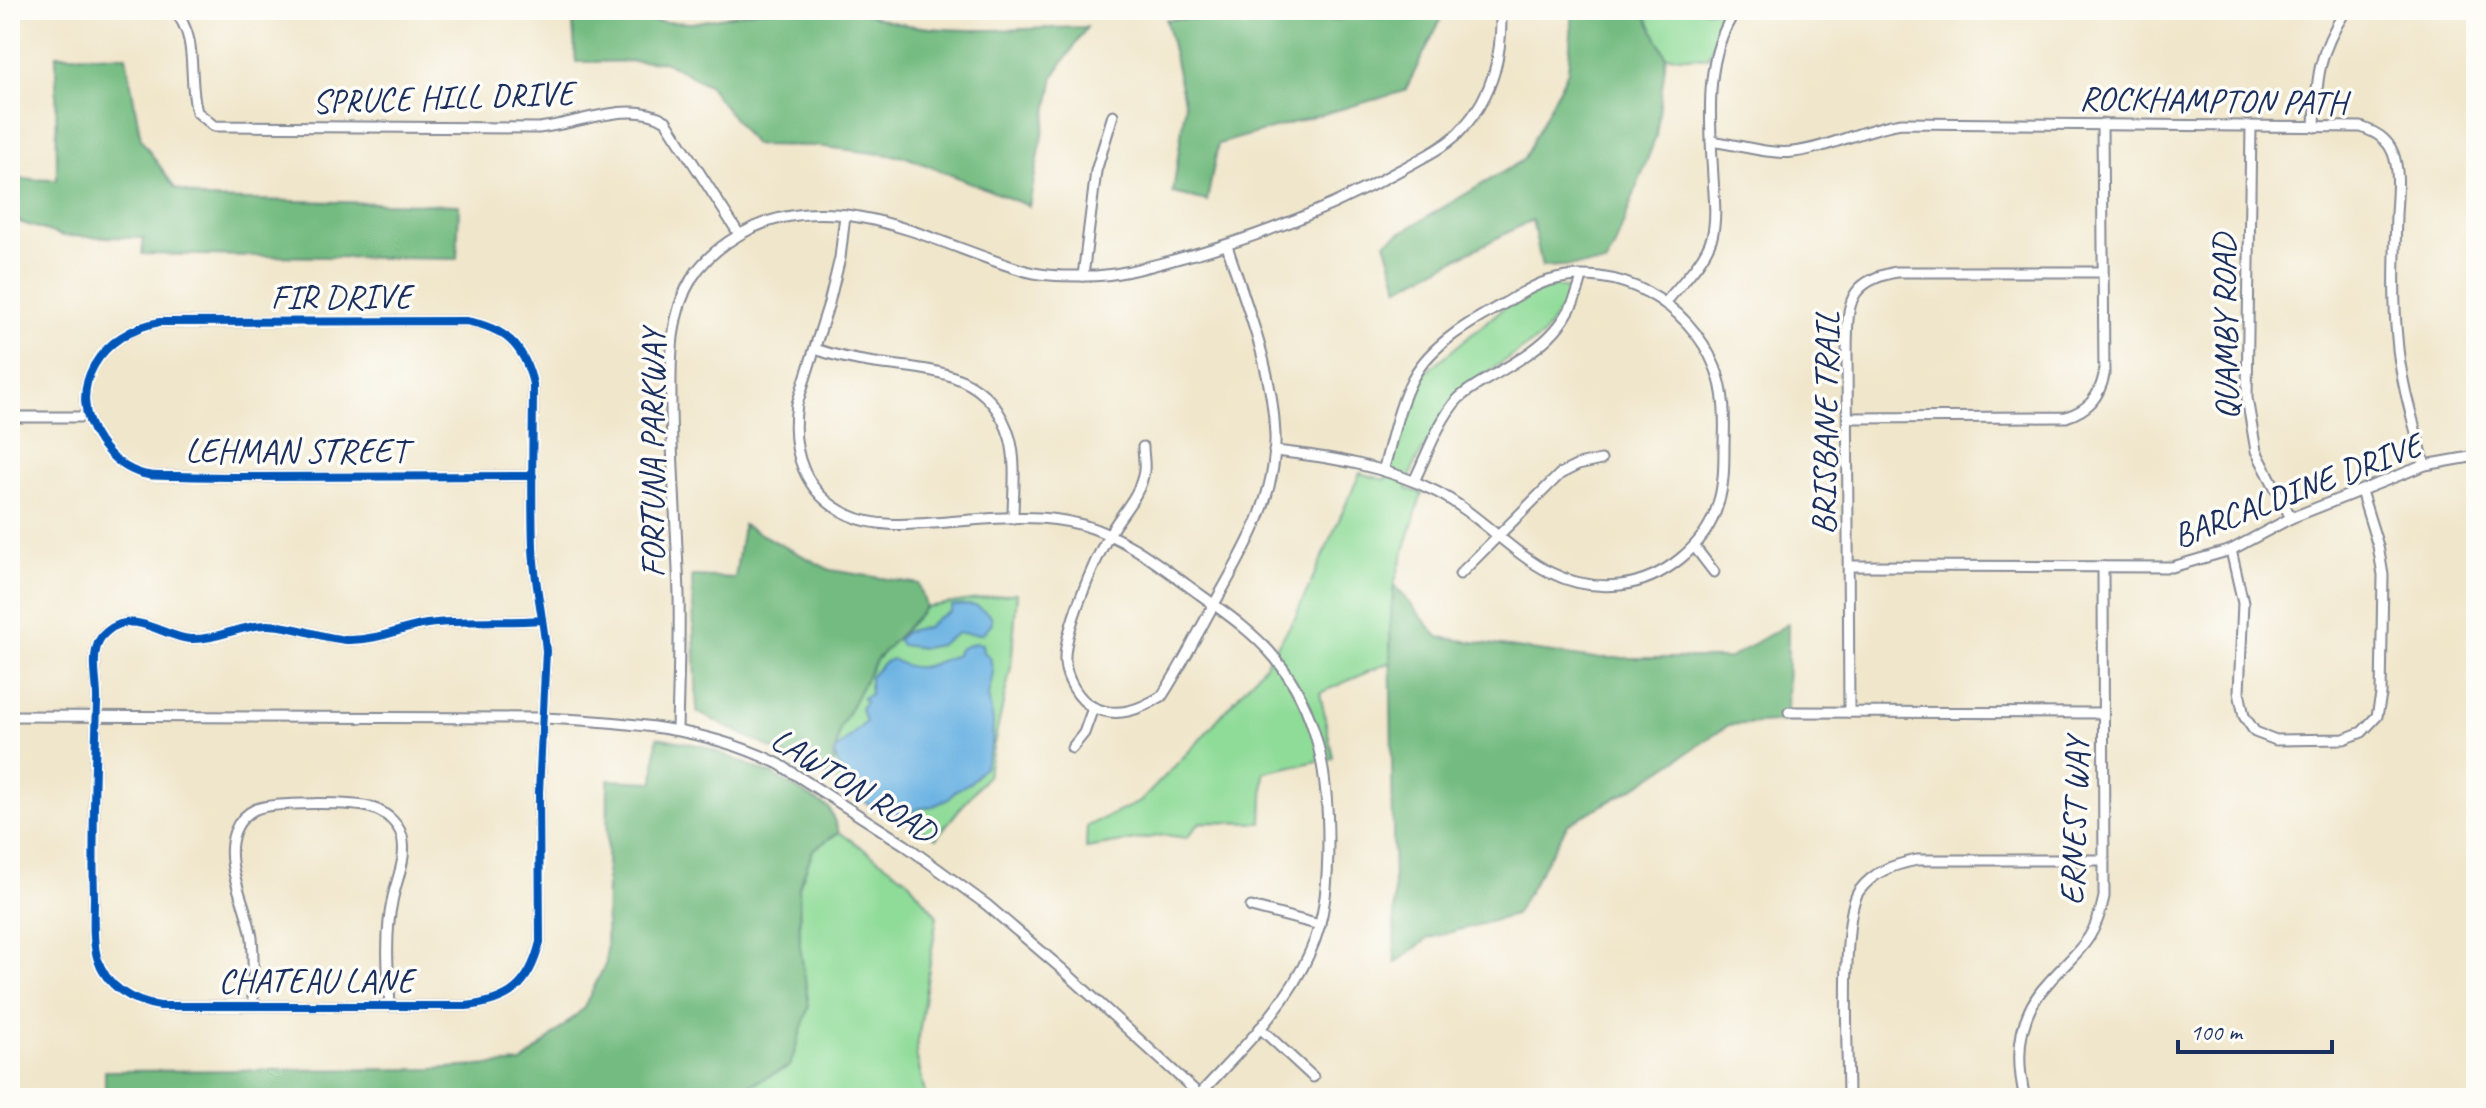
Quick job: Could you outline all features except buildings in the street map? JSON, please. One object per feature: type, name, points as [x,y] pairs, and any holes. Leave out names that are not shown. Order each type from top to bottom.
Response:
[{"type":"street","name":"SPRUCE HILL DRIVE","points":[[174,10],[182,18],[191,49],[197,112],[214,126],[539,128],[625,112],[646,112],[666,121],[673,130],[739,234]]},
{"type":"street","name":"FORTUNA PARKWAY","points":[[677,730],[679,595],[672,480],[671,361],[675,322],[683,295],[694,275],[713,254],[739,234],[772,219],[790,215],[845,215],[912,230],[1021,270],[1047,275],[1083,276],[1146,268],[1227,246],[1282,226],[1375,185],[1460,132],[1478,110],[1493,81],[1500,57],[1501,10]]},
{"type":"street","points":[[1666,302],[1694,267],[1711,239],[1715,220],[1711,102],[1715,59],[1722,36],[1736,10]]},
{"type":"street","points":[[2315,127],[2321,58],[2331,33],[2346,10]]},
{"type":"street","points":[[1083,276],[1096,171],[1113,115]]},
{"type":"street","name":"ROCKHAMPTON PATH","points":[[1711,141],[1787,153],[1807,150],[1880,126],[1902,123],[2361,127],[2377,133],[2387,142],[2394,155],[2397,181],[2397,341],[2425,465]]},
{"type":"street","points":[[1849,418],[2043,419],[2066,417],[2081,412],[2091,404],[2102,388],[2104,375],[2102,124]]},
{"type":"street","name":"QUAMBY ROAD","points":[[2251,127],[2247,398],[2256,451],[2291,518]]},
{"type":"street","points":[[845,215],[840,258],[797,404],[794,425],[795,449],[809,480],[826,501],[863,521],[893,524],[1052,519],[1109,534],[1138,549],[1214,605],[1274,657],[1309,715],[1322,756],[1328,794],[1328,858],[1320,925],[1299,975],[1260,1028],[1201,1096]]},
{"type":"street","points":[[1143,447],[1144,471],[1131,505],[1109,534],[1066,644],[1064,663],[1069,679],[1080,697],[1093,708],[1106,712],[1142,708],[1162,696],[1257,523],[1270,481],[1274,451],[1272,398],[1227,246]]},
{"type":"street","name":"BRISBANE TRAIL","points":[[1849,712],[1847,353],[1851,302],[1859,288],[1869,279],[1896,272],[2102,272]]},
{"type":"street","points":[[1274,451],[1330,457],[1414,481],[1450,500],[1548,573],[1593,586],[1622,585],[1670,566],[1694,546],[1713,517],[1723,480],[1723,398],[1716,369],[1701,338],[1666,302],[1624,283],[1582,277],[1551,280],[1494,309],[1435,350],[1413,378],[1383,471]]},
{"type":"street","points":[[1414,481],[1457,401],[1470,389],[1533,352],[1556,332],[1578,293],[1582,277]]},
{"type":"street","name":"FIR DRIVE","points":[[86,417],[88,386],[96,360],[113,341],[142,325],[160,322],[466,321],[496,328],[517,347],[530,368],[533,384],[533,546],[542,620]]},
{"type":"street","points":[[815,349],[841,358],[949,373],[983,394],[999,414],[1009,438],[1013,460],[1013,518]]},
{"type":"street","points":[[10,417],[86,417]]},
{"type":"street","name":"LEHMAN STREET","points":[[86,417],[107,451],[124,465],[150,476],[533,476]]},
{"type":"street","name":"BARCALDINE DRIVE","points":[[1849,566],[2172,567],[2231,550],[2291,518],[2425,465],[2476,456]]},
{"type":"street","points":[[1460,574],[1560,474],[1578,465],[1601,460]]},
{"type":"street","points":[[2231,550],[2243,603],[2239,692],[2244,716],[2255,732],[2276,740],[2344,739],[2362,732],[2377,716],[2381,695],[2383,575],[2378,546],[2361,491]]},
{"type":"street","points":[[1694,546],[1714,572]]},
{"type":"street","name":"ERNEST WAY","points":[[2025,1098],[2019,1075],[2018,1049],[2024,1022],[2047,983],[2080,952],[2100,915],[2104,897],[2103,567]]},
{"type":"street","name":"CHATEAU LANE","points":[[542,620],[546,651],[539,792],[540,942],[535,962],[516,989],[488,1004],[160,1006],[139,1003],[115,987],[97,957],[92,840],[97,717],[95,656],[99,641],[107,631],[121,624],[138,623],[192,639],[248,626],[272,625],[325,638],[353,640],[448,622],[542,620]]},
{"type":"street","points":[[1072,748],[1084,733],[1093,708]]},
{"type":"street","points":[[1789,712],[2103,713]]},
{"type":"street","name":"LAWTON ROAD","points":[[10,716],[544,718],[626,722],[711,737],[749,749],[779,764],[949,875],[1063,970],[1201,1096]]},
{"type":"street","points":[[253,1005],[252,941],[248,912],[232,866],[231,846],[239,824],[246,814],[271,805],[358,805],[385,814],[398,827],[403,841],[388,926],[390,1006]]},
{"type":"street","points":[[1848,1098],[1848,924],[1858,893],[1871,878],[1896,864],[1917,860],[2104,860]]},
{"type":"street","points":[[1251,907],[1320,925]]},
{"type":"street","points":[[1260,1028],[1313,1077]]},
{"type":"green space","points":[[442,10],[610,10],[611,20],[693,23],[760,10],[859,10],[882,19],[939,29],[1087,27],[1054,76],[1029,206],[906,157],[817,146],[754,145],[708,85],[664,61],[576,62],[572,13]]},
{"type":"green space","points":[[1387,10],[1422,10],[1442,17],[1405,91],[1218,144],[1207,201],[1173,193],[1185,106],[1166,19],[1336,20]]},
{"type":"green space","points":[[1573,10],[1645,14],[1666,56],[1656,136],[1614,248],[1605,264],[1542,267],[1532,220],[1399,288],[1385,242],[1523,160],[1568,71]]},
{"type":"green space","points":[[1597,10],[1726,10],[1708,58],[1666,56],[1645,15]]},
{"type":"green space","points":[[56,55],[126,56],[141,139],[175,188],[206,199],[459,205],[457,259],[142,254],[144,238],[63,236],[10,219],[10,179],[57,180]]},
{"type":"green space","points":[[1554,286],[1573,290],[1543,336],[1458,391],[1414,465],[1407,489],[1422,493],[1394,584],[1390,662],[1320,693],[1333,758],[1264,772],[1262,823],[1200,822],[1187,838],[1165,835],[1086,848],[1087,826],[1140,802],[1198,742],[1264,666],[1295,618],[1360,473],[1385,480],[1421,376],[1511,302]]},
{"type":"green space","points":[[743,525],[830,570],[919,584],[926,607],[875,661],[840,728],[830,777],[697,712],[692,576],[735,578]]},
{"type":"green space","points":[[1394,584],[1438,637],[1588,658],[1730,658],[1788,624],[1787,721],[1729,725],[1639,785],[1568,824],[1515,915],[1429,938],[1395,963],[1390,626]]},
{"type":"green space","points":[[1017,593],[1011,667],[987,776],[936,838],[830,777],[840,728],[875,661],[926,607]]},
{"type":"green space","points":[[657,737],[703,746],[773,775],[829,808],[839,832],[813,850],[799,887],[800,946],[809,1006],[790,1066],[722,1098],[105,1098],[105,1071],[433,1069],[522,1063],[583,1009],[606,963],[608,780],[654,782]]},
{"type":"green space","points":[[839,832],[907,879],[937,916],[916,1054],[926,1098],[722,1098],[790,1066],[800,946],[799,887],[813,850]]},
{"type":"water","points":[[952,606],[977,606],[991,616],[992,623],[982,634],[958,633],[939,645],[924,648],[901,645],[898,640],[907,632],[927,628],[937,618],[950,612]]},
{"type":"water","points":[[974,643],[982,644],[983,652],[990,657],[993,672],[988,696],[993,721],[992,743],[985,766],[971,782],[955,791],[949,799],[931,807],[916,809],[911,814],[912,820],[908,821],[906,816],[875,809],[846,788],[836,750],[866,722],[861,709],[865,702],[863,698],[870,694],[870,677],[883,663],[892,659],[911,667],[925,666],[957,655],[959,649]]},
{"type":"cycle path","points":[[533,476],[499,476],[396,476],[229,477],[143,474],[113,457],[89,422],[85,402],[87,383],[94,366],[106,350],[121,337],[160,322],[466,321],[492,328],[511,340],[524,359],[533,384],[532,465],[532,485],[533,546],[546,651],[539,792],[540,942],[530,970],[515,989],[495,1000],[466,1006],[160,1006],[139,1001],[121,991],[106,976],[94,943],[95,658],[101,637],[113,627],[138,623],[181,637],[200,639],[267,625],[350,640],[427,624],[542,620]]}]
